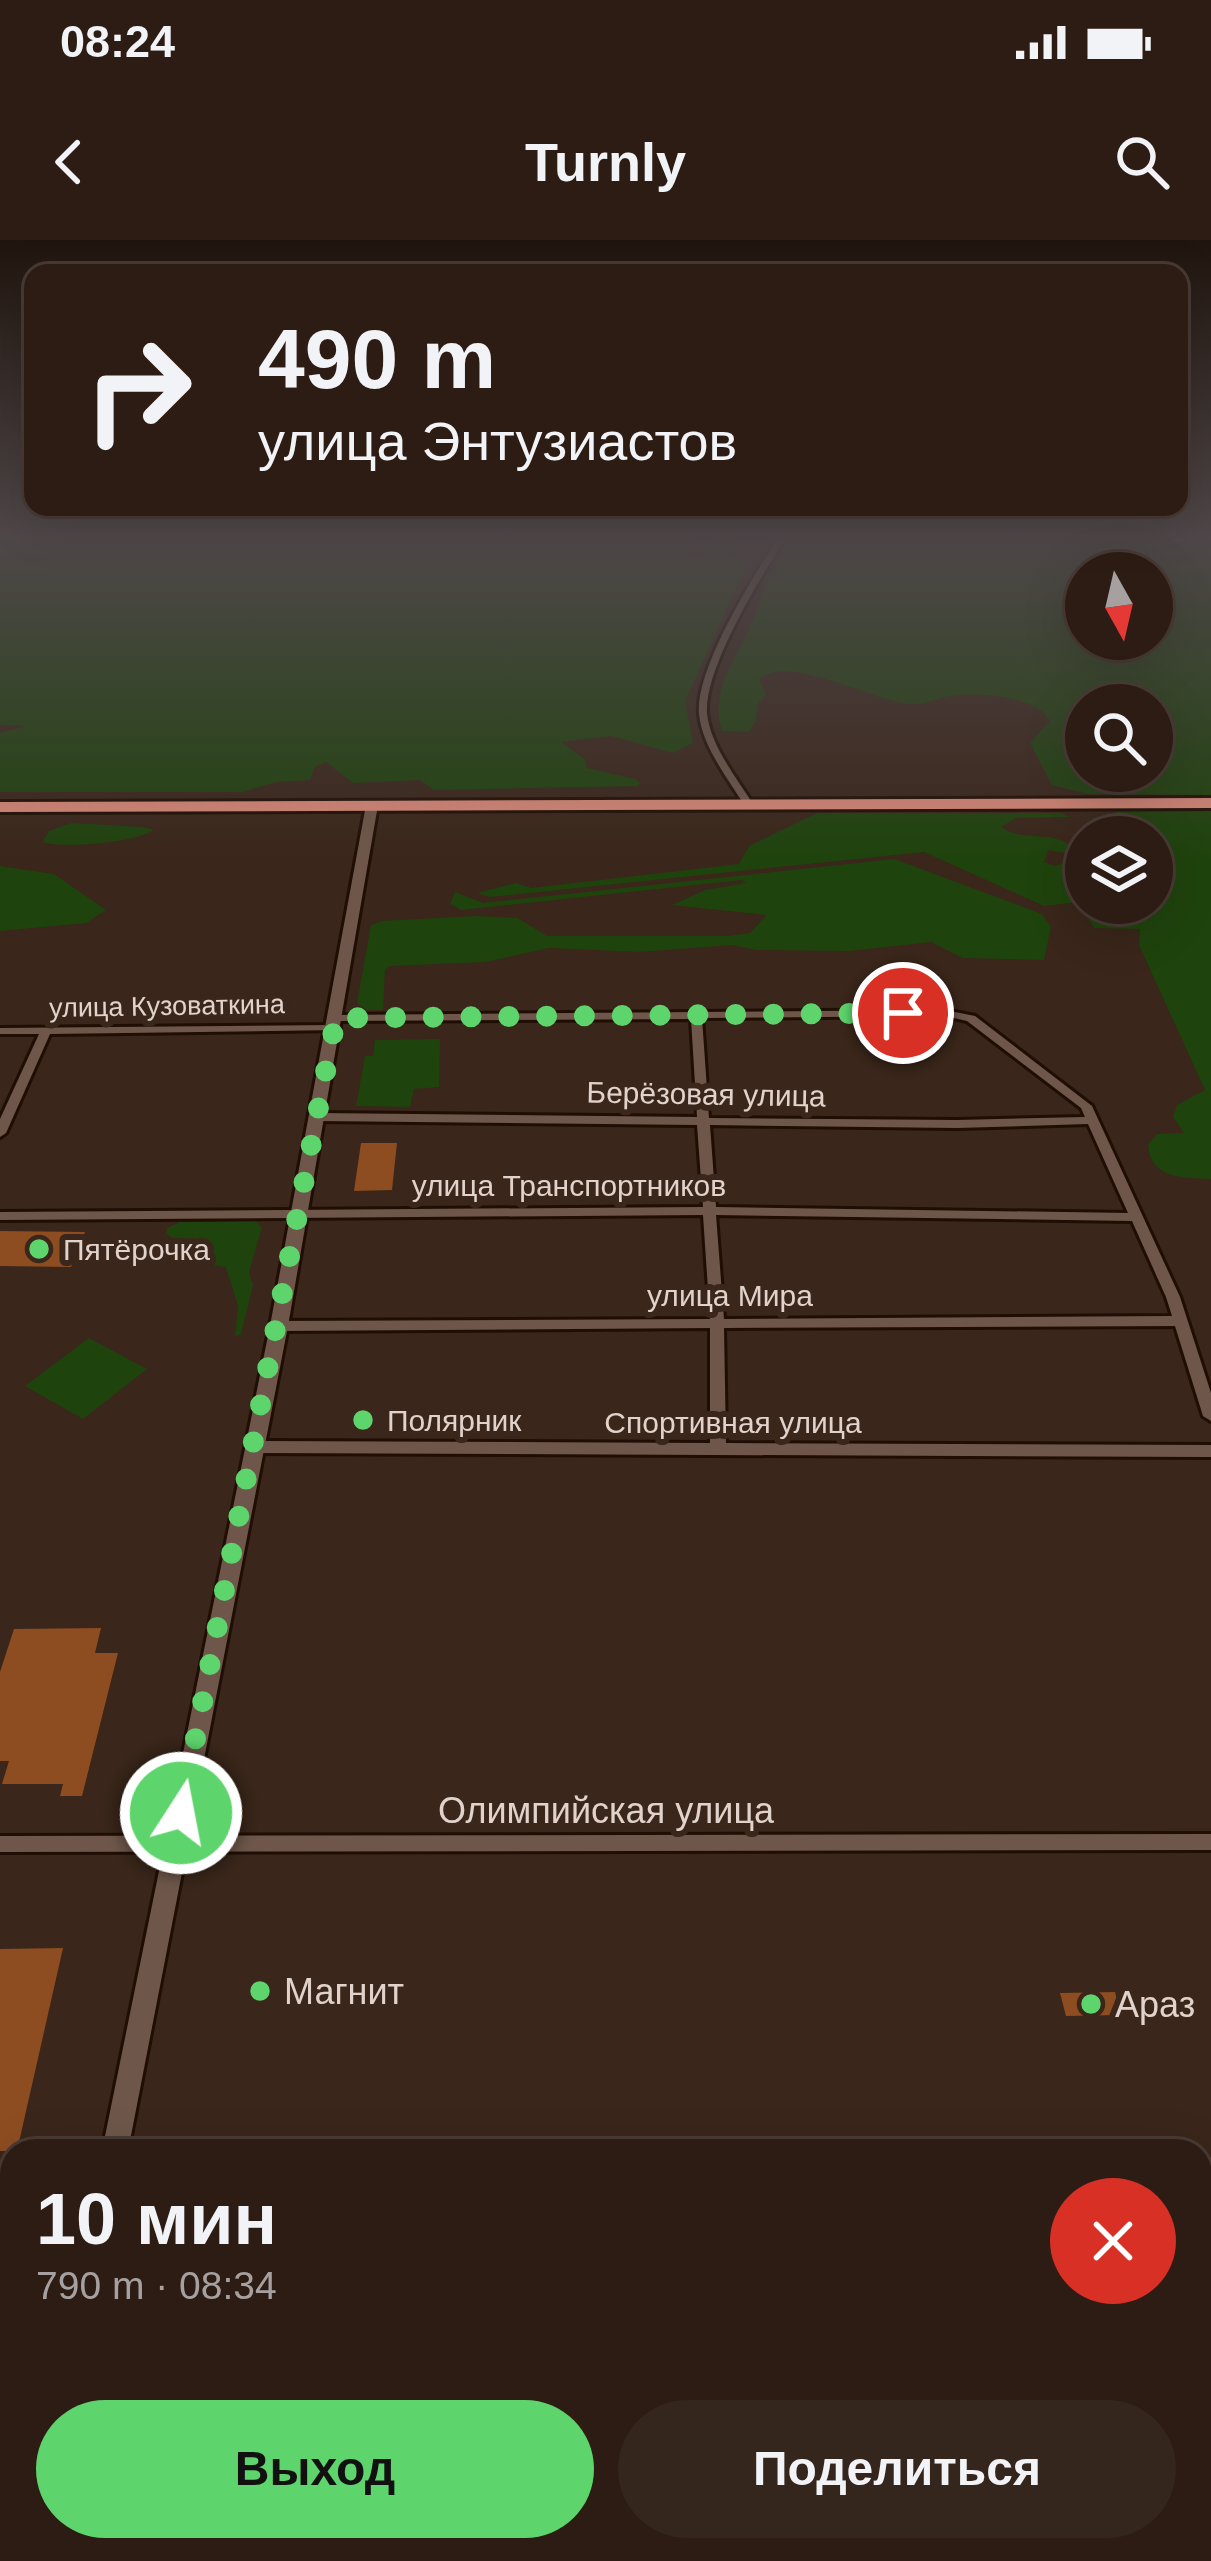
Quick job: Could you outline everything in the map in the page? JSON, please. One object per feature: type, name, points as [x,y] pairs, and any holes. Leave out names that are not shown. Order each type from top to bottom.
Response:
[{"type":"highway","points":[[0,807],[1211,803]]},
{"type":"street","points":[[726,643],[703,694],[707,727],[748,804]]},
{"type":"street","points":[[117,2139],[279,1326],[372,805]]},
{"type":"street","points":[[696,1015],[717,1322],[718,1449]]},
{"type":"street","name":"улица Кузоваткина","points":[[0,1031],[696,1015],[963,1015],[1060,1082],[1094,1120]]},
{"type":"street","points":[[0,1133],[46,1031]]},
{"type":"street","name":"Берёзовая улица","points":[[318,1117],[957,1124],[1094,1120]]},
{"type":"street","points":[[1094,1120],[1181,1321],[1211,1416]]},
{"type":"street","name":"улица Транспортников","points":[[0,1216],[711,1211],[1138,1216]]},
{"type":"street","name":"улица Мира","points":[[279,1326],[1181,1321]]},
{"type":"street","name":"Спортивная улица","points":[[255,1448],[1211,1451]]},
{"type":"street","name":"Олимпийская улица","points":[[0,1844],[1211,1842]]},
{"type":"green space","points":[[0,643],[711,643],[685,701],[693,743],[673,753],[611,736],[561,742],[585,759],[587,768],[635,779],[641,783],[637,786],[434,790],[420,780],[353,783],[326,762],[315,767],[310,780],[276,782],[242,792],[0,792],[0,733],[27,726],[0,725]]},
{"type":"green space","points":[[742,643],[1065,643],[1065,660],[1173,660],[1173,643],[1211,643],[1211,795],[1079,792],[1173,792],[1173,684],[1065,684],[1065,788],[1052,785],[1030,743],[1050,721],[1043,712],[1018,700],[958,695],[910,704],[809,674],[772,673],[759,680],[766,694],[748,732],[722,731],[719,699]]},
{"type":"green space","points":[[1211,811],[1211,1179],[1170,1174],[1150,1156],[1148,1145],[1157,1134],[1184,1133],[1173,1117],[1177,1105],[1205,1090],[1139,945],[1140,929],[1094,928],[1092,924],[1173,924],[1173,816],[1117,816],[1116,812]]},
{"type":"green space","points":[[817,813],[1061,813],[1068,816],[1016,818],[1001,827],[1065,842],[1065,853],[1048,850],[1044,862],[1055,866],[1065,862],[1065,904],[1044,906],[924,852],[490,897],[477,893],[516,883],[531,888],[739,864],[749,846]]},
{"type":"green space","points":[[71,823],[154,830],[100,843],[43,842],[49,831]]},
{"type":"green space","points":[[894,859],[1042,914],[1051,927],[1044,960],[963,958],[931,942],[849,951],[756,950],[732,945],[639,952],[549,948],[485,962],[390,966],[385,970],[383,1010],[366,1010],[357,1003],[371,925],[382,921],[477,916],[518,918],[547,936],[727,936],[750,933],[767,915],[672,905],[705,890],[746,883],[742,880],[461,910],[450,904],[455,892],[483,903]]},
{"type":"green space","points":[[0,866],[54,874],[106,910],[86,923],[0,931]]},
{"type":"green space","points":[[440,1039],[439,1087],[414,1089],[410,1107],[356,1106],[365,1056],[373,1056],[375,1040]]},
{"type":"green space","points":[[255,1221],[262,1227],[249,1273],[253,1285],[241,1335],[235,1336],[238,1306],[226,1267],[195,1255],[166,1234],[167,1228],[180,1222]]},
{"type":"green space","points":[[89,1338],[147,1369],[83,1419],[25,1386]]},
{"type":"building","points":[[361,1143],[397,1143],[392,1190],[354,1191]]},
{"type":"building","name":"Пятёрочка","points":[[0,1231],[85,1232],[71,1267],[0,1266]]},
{"type":"building","points":[[101,1628],[95,1653],[118,1653],[82,1796],[60,1796],[63,1784],[2,1784],[9,1761],[0,1761],[0,1672],[14,1629]]},
{"type":"building","points":[[63,1948],[20,2139],[0,2139],[0,1949]]},
{"type":"building","name":"Араз","points":[[1115,1992],[1121,2015],[1066,2016],[1060,1993]]},
{"type":"place","name":"Пятёрочка","points":[[39,1249]]},
{"type":"place","name":"Полярник","points":[[363,1420]]},
{"type":"place","name":"Магнит","points":[[260,1991]]},
{"type":"place","name":"Араз","points":[[1091,2004]]},
{"type":"route","points":[[181,1813],[336,1018],[903,1013]]}]
